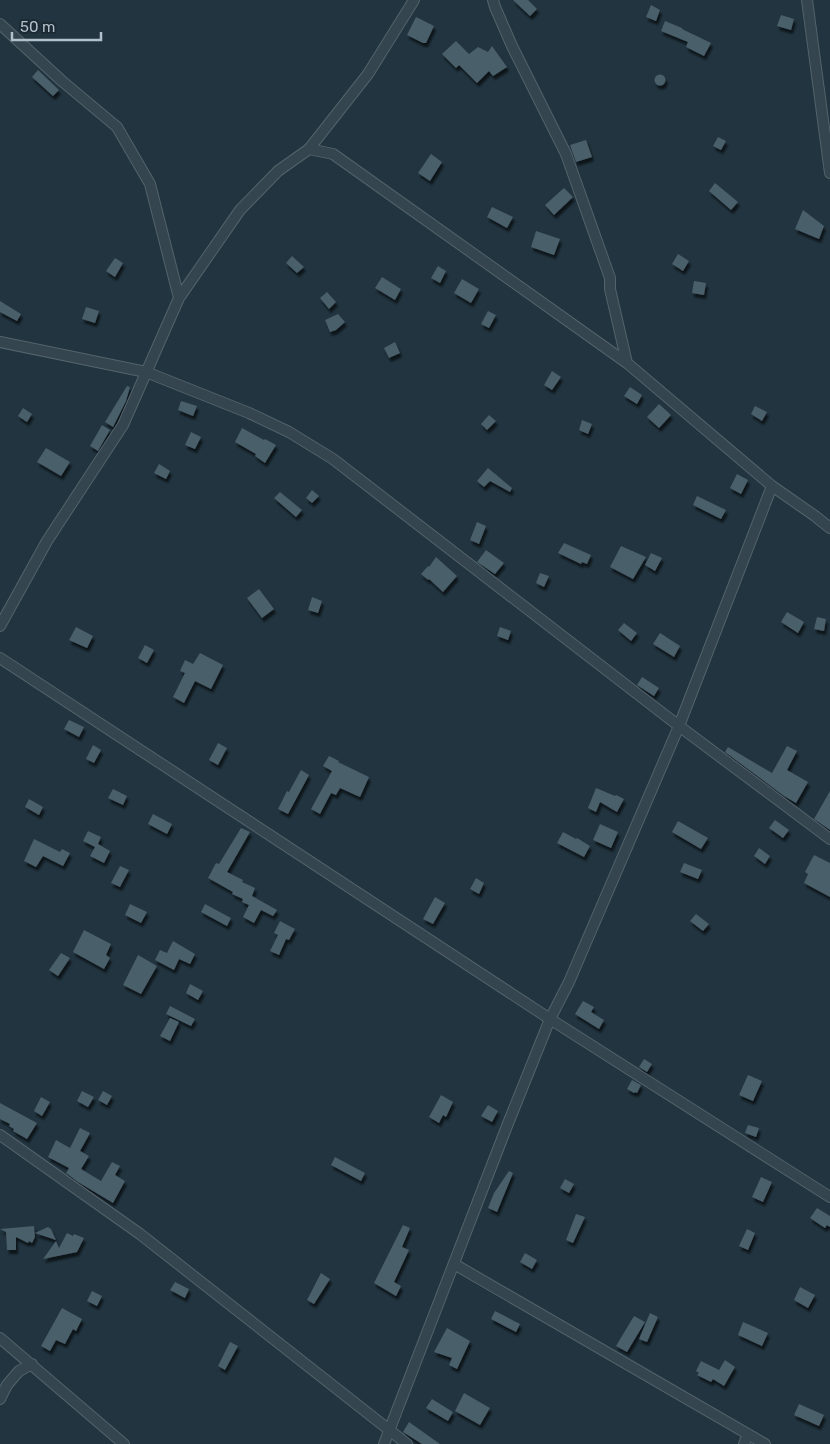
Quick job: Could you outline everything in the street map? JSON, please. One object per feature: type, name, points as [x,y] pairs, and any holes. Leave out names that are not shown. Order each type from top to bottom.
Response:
[{"type":"street","points":[[0,626],[47,541],[123,424],[179,298],[240,210],[278,171],[309,149],[368,74],[414,0]]},
{"type":"street","points":[[493,0],[512,46],[566,154],[610,278],[610,289],[628,363]]},
{"type":"street","points":[[807,0],[830,172]]},
{"type":"street","points":[[0,24],[62,82],[117,127],[150,184],[179,298]]},
{"type":"street","points":[[309,149],[333,154],[628,363],[772,486],[830,528]]},
{"type":"street","points":[[0,342],[146,372],[249,413],[289,432],[333,459],[679,726],[830,839]]},
{"type":"street","points":[[384,1444],[550,1019],[569,982],[679,726],[772,486]]},
{"type":"street","points":[[0,658],[550,1019],[830,1197]]},
{"type":"street","points":[[0,1135],[140,1234],[407,1444]]},
{"type":"street","points":[[454,1264],[746,1439],[765,1444]]},
{"type":"street","points":[[0,1338],[124,1444]]},
{"type":"street","points":[[0,1399],[7,1385],[19,1371],[32,1364]]},
{"type":"building","points":[[513,0],[528,0],[537,9],[530,16]]},
{"type":"building","points":[[651,5],[660,10],[656,21],[646,17]]},
{"type":"building","points":[[781,15],[794,19],[791,30],[777,26]]},
{"type":"building","points":[[416,17],[434,26],[426,43],[407,35]]},
{"type":"building","points":[[665,21],[711,43],[704,56],[686,47],[688,42],[661,31]]},
{"type":"building","points":[[456,41],[469,54],[478,47],[488,52],[492,46],[507,67],[493,76],[489,71],[477,83],[459,65],[456,68],[442,54]]},
{"type":"building","points":[[38,70],[59,90],[53,96],[32,77]]},
{"type":"building","points":[[660,74],[666,80],[660,86],[654,80]]},
{"type":"building","points":[[718,137],[726,141],[721,150],[713,146]]},
{"type":"building","points":[[586,140],[592,157],[576,162],[570,145]]},
{"type":"building","points":[[431,154],[442,162],[430,181],[418,173]]},
{"type":"building","points":[[715,183],[738,202],[731,210],[709,191]]},
{"type":"building","points":[[564,188],[573,197],[554,215],[545,205]]},
{"type":"building","points":[[492,207],[513,217],[507,228],[487,217]]},
{"type":"building","points":[[803,210],[824,226],[819,239],[795,229]]},
{"type":"building","points":[[536,231],[560,239],[554,255],[531,247]]},
{"type":"building","points":[[678,254],[689,261],[683,271],[672,264]]},
{"type":"building","points":[[292,256],[304,267],[297,273],[286,263]]},
{"type":"building","points":[[115,258],[123,263],[115,277],[106,271]]},
{"type":"building","points":[[438,266],[446,271],[440,283],[431,278]]},
{"type":"building","points":[[382,277],[401,289],[395,300],[375,288]]},
{"type":"building","points":[[462,279],[479,289],[471,303],[454,293]]},
{"type":"building","points":[[694,281],[706,283],[704,295],[692,293]]},
{"type":"building","points":[[327,292],[336,302],[329,309],[320,298]]},
{"type":"building","points":[[0,301],[21,314],[17,321],[0,312]]},
{"type":"building","points":[[86,307],[99,311],[95,323],[82,319]]},
{"type":"building","points":[[488,311],[496,315],[489,328],[481,324]]},
{"type":"building","points":[[338,314],[345,322],[336,330],[330,332],[325,320]]},
{"type":"building","points":[[395,342],[400,353],[389,358],[384,348]]},
{"type":"building","points":[[552,371],[561,377],[552,390],[544,385]]},
{"type":"building","points":[[127,386],[130,387],[126,401],[113,427],[105,422]]},
{"type":"building","points":[[630,387],[642,395],[637,404],[624,396]]},
{"type":"building","points":[[181,401],[197,406],[193,416],[178,410]]},
{"type":"building","points":[[659,404],[671,415],[659,428],[647,417]]},
{"type":"building","points":[[755,406],[767,412],[762,421],[751,414]]},
{"type":"building","points":[[23,408],[32,414],[27,422],[18,416]]},
{"type":"building","points":[[489,415],[496,421],[487,430],[481,424]]},
{"type":"building","points":[[582,420],[592,424],[588,434],[579,430]]},
{"type":"building","points":[[102,425],[110,430],[98,451],[90,446]]},
{"type":"building","points":[[242,428],[276,445],[265,463],[255,456],[256,454],[235,442]]},
{"type":"building","points":[[191,432],[201,437],[195,449],[185,445]]},
{"type":"building","points":[[46,448],[70,462],[61,476],[37,462]]},
{"type":"building","points":[[159,464],[170,471],[166,479],[154,473]]},
{"type":"building","points":[[488,468],[512,488],[510,492],[490,481],[484,487],[477,481]]},
{"type":"building","points":[[737,474],[748,480],[741,494],[730,488]]},
{"type":"building","points":[[312,490],[319,496],[312,503],[306,498]]},
{"type":"building","points":[[280,492],[302,510],[296,517],[274,498]]},
{"type":"building","points":[[697,496],[726,510],[721,519],[693,505]]},
{"type":"building","points":[[477,522],[486,526],[479,544],[470,540]]},
{"type":"building","points":[[564,543],[591,555],[587,564],[582,562],[581,564],[558,553]]},
{"type":"building","points":[[621,546],[646,557],[633,579],[610,567]]},
{"type":"building","points":[[486,550],[504,563],[495,574],[477,562]]},
{"type":"building","points":[[651,553],[662,558],[655,571],[645,565]]},
{"type":"building","points":[[436,557],[457,576],[443,592],[421,574]]},
{"type":"building","points":[[540,573],[549,576],[544,587],[536,583]]},
{"type":"building","points":[[259,589],[274,609],[262,618],[247,598]]},
{"type":"building","points":[[312,597],[322,601],[318,613],[308,610]]},
{"type":"building","points":[[787,612],[804,622],[798,633],[781,622]]},
{"type":"building","points":[[817,617],[826,619],[824,631],[814,629]]},
{"type":"building","points":[[624,623],[637,633],[631,641],[618,630]]},
{"type":"building","points":[[76,627],[93,636],[87,648],[69,640]]},
{"type":"building","points":[[500,627],[511,631],[508,640],[497,636]]},
{"type":"building","points":[[660,633],[680,646],[674,657],[653,644]]},
{"type":"building","points":[[145,645],[154,650],[147,663],[138,658]]},
{"type":"building","points":[[200,653],[223,665],[211,689],[195,681],[184,703],[173,697],[185,673],[180,671],[185,660],[193,664]]},
{"type":"building","points":[[642,677],[659,688],[654,696],[637,685]]},
{"type":"building","points":[[69,720],[84,727],[79,737],[64,729]]},
{"type":"building","points":[[218,743],[227,748],[218,765],[209,760]]},
{"type":"building","points":[[93,745],[101,750],[94,763],[86,759]]},
{"type":"building","points":[[787,746],[797,751],[787,770],[808,782],[796,803],[725,752],[728,747],[772,773]]},
{"type":"building","points":[[329,756],[369,777],[360,797],[340,788],[336,795],[331,793],[320,814],[311,809],[332,771],[323,766]]},
{"type":"building","points":[[301,770],[309,775],[288,814],[278,809]]},
{"type":"building","points":[[596,788],[624,799],[617,812],[600,802],[596,812],[588,808]]},
{"type":"building","points":[[113,789],[127,796],[123,805],[108,798]]},
{"type":"building","points":[[830,791],[830,830],[814,819]]},
{"type":"building","points":[[29,799],[43,807],[39,815],[25,807]]},
{"type":"building","points":[[153,814],[172,824],[167,834],[148,824]]},
{"type":"building","points":[[775,820],[789,830],[783,838],[769,828]]},
{"type":"building","points":[[678,821],[708,838],[701,849],[672,832]]},
{"type":"building","points":[[600,824],[618,832],[611,848],[593,840]]},
{"type":"building","points":[[241,828],[250,832],[227,872],[255,888],[252,896],[277,910],[273,916],[261,910],[254,923],[243,917],[249,905],[242,902],[243,899],[208,878],[216,863],[219,864]]},
{"type":"building","points":[[88,831],[101,837],[98,844],[110,851],[104,863],[90,856],[95,847],[83,841]]},
{"type":"building","points":[[563,832],[590,846],[584,857],[557,843]]},
{"type":"building","points":[[34,839],[60,852],[62,849],[70,853],[63,866],[43,856],[36,867],[24,861]]},
{"type":"building","points":[[759,848],[770,856],[765,864],[754,856]]},
{"type":"building","points":[[814,855],[830,863],[830,897],[804,883],[808,874],[805,872]]},
{"type":"building","points":[[684,863],[702,870],[698,879],[680,872]]},
{"type":"building","points":[[120,866],[129,870],[120,887],[111,883]]},
{"type":"building","points":[[476,878],[484,883],[479,894],[470,889]]},
{"type":"building","points":[[435,897],[445,903],[433,924],[423,919]]},
{"type":"building","points":[[130,904],[147,912],[141,923],[125,915]]},
{"type":"building","points":[[205,904],[231,918],[227,926],[201,912]]},
{"type":"building","points":[[696,914],[709,924],[703,931],[690,921]]},
{"type":"building","points":[[280,921],[295,929],[289,940],[286,939],[279,955],[270,951],[278,935],[274,933]]},
{"type":"building","points":[[84,930],[111,944],[106,955],[110,958],[104,969],[73,952]]},
{"type":"building","points":[[173,941],[195,954],[190,964],[179,959],[174,970],[155,960],[160,950],[167,953]]},
{"type":"building","points":[[61,953],[70,958],[58,976],[49,970]]},
{"type":"building","points":[[138,955],[157,966],[141,994],[123,985]]},
{"type":"building","points":[[190,984],[203,991],[198,1000],[186,993]]},
{"type":"building","points":[[583,1001],[594,1007],[591,1012],[604,1020],[599,1029],[575,1014]]},
{"type":"building","points":[[170,1006],[195,1019],[191,1026],[166,1014]]},
{"type":"building","points":[[170,1018],[179,1022],[170,1041],[160,1036]]},
{"type":"building","points":[[644,1059],[652,1064],[647,1072],[639,1067]]},
{"type":"building","points":[[748,1075],[762,1081],[753,1101],[739,1095]]},
{"type":"building","points":[[632,1080],[641,1085],[637,1093],[627,1089]]},
{"type":"building","points":[[82,1091],[94,1097],[88,1107],[77,1101]]},
{"type":"building","points":[[103,1091],[112,1096],[107,1105],[98,1100]]},
{"type":"building","points":[[441,1095],[453,1102],[446,1117],[443,1115],[439,1123],[429,1117]]},
{"type":"building","points":[[41,1097],[50,1102],[42,1116],[34,1111]]},
{"type":"building","points":[[0,1103],[37,1123],[27,1139],[13,1131],[14,1129],[9,1126],[10,1124],[0,1119]]},
{"type":"building","points":[[488,1105],[498,1111],[492,1122],[481,1116]]},
{"type":"building","points":[[748,1125],[759,1128],[756,1137],[745,1133]]},
{"type":"building","points":[[80,1128],[90,1133],[80,1151],[89,1156],[81,1169],[101,1181],[112,1162],[120,1166],[115,1175],[125,1181],[113,1203],[66,1173],[69,1168],[48,1157],[56,1140],[70,1148]]},
{"type":"building","points":[[335,1157],[365,1173],[361,1181],[331,1165]]},
{"type":"building","points":[[509,1171],[513,1173],[497,1212],[488,1208],[494,1193]]},
{"type":"building","points":[[761,1177],[772,1182],[763,1202],[752,1197]]},
{"type":"building","points":[[565,1179],[574,1184],[569,1193],[560,1188]]},
{"type":"building","points":[[817,1208],[830,1216],[830,1227],[827,1225],[825,1228],[810,1218]]},
{"type":"building","points":[[576,1214],[585,1217],[573,1243],[566,1240]]},
{"type":"building","points":[[403,1225],[410,1228],[402,1247],[409,1250],[394,1282],[401,1286],[396,1296],[374,1283]]},
{"type":"building","points":[[34,1226],[35,1237],[32,1243],[16,1237],[16,1250],[7,1250],[6,1232],[0,1229]]},
{"type":"building","points":[[48,1227],[51,1229],[56,1240],[35,1233]]},
{"type":"building","points":[[747,1229],[755,1233],[748,1250],[739,1246]]},
{"type":"building","points":[[67,1233],[84,1238],[77,1252],[43,1259],[56,1241],[59,1248]]},
{"type":"building","points":[[525,1253],[537,1260],[532,1269],[520,1262]]},
{"type":"building","points":[[321,1273],[330,1279],[314,1304],[307,1300]]},
{"type":"building","points":[[175,1282],[189,1289],[185,1298],[170,1290]]},
{"type":"building","points":[[800,1287],[815,1295],[808,1308],[794,1300]]},
{"type":"building","points":[[92,1291],[102,1296],[97,1306],[87,1301]]},
{"type":"building","points":[[62,1308],[82,1319],[76,1331],[73,1329],[65,1344],[56,1340],[50,1351],[41,1346]]},
{"type":"building","points":[[495,1311],[520,1324],[516,1332],[491,1319]]},
{"type":"building","points":[[650,1313],[658,1317],[647,1342],[639,1339]]},
{"type":"building","points":[[634,1316],[645,1322],[627,1352],[616,1346]]},
{"type":"building","points":[[743,1322],[768,1333],[762,1346],[738,1335]]},
{"type":"building","points":[[447,1328],[470,1341],[457,1369],[449,1365],[452,1358],[434,1352]]},
{"type":"building","points":[[230,1342],[238,1346],[225,1370],[218,1366]]},
{"type":"building","points":[[725,1360],[735,1367],[724,1386],[713,1379],[711,1382],[697,1375],[699,1373],[696,1371],[701,1361],[719,1370]]},
{"type":"building","points":[[464,1393],[490,1408],[480,1425],[455,1411]]},
{"type":"building","points":[[432,1399],[453,1412],[448,1421],[426,1408]]},
{"type":"building","points":[[799,1404],[824,1415],[819,1426],[794,1415]]},
{"type":"building","points":[[409,1422],[440,1444],[422,1444],[403,1432]]}]
